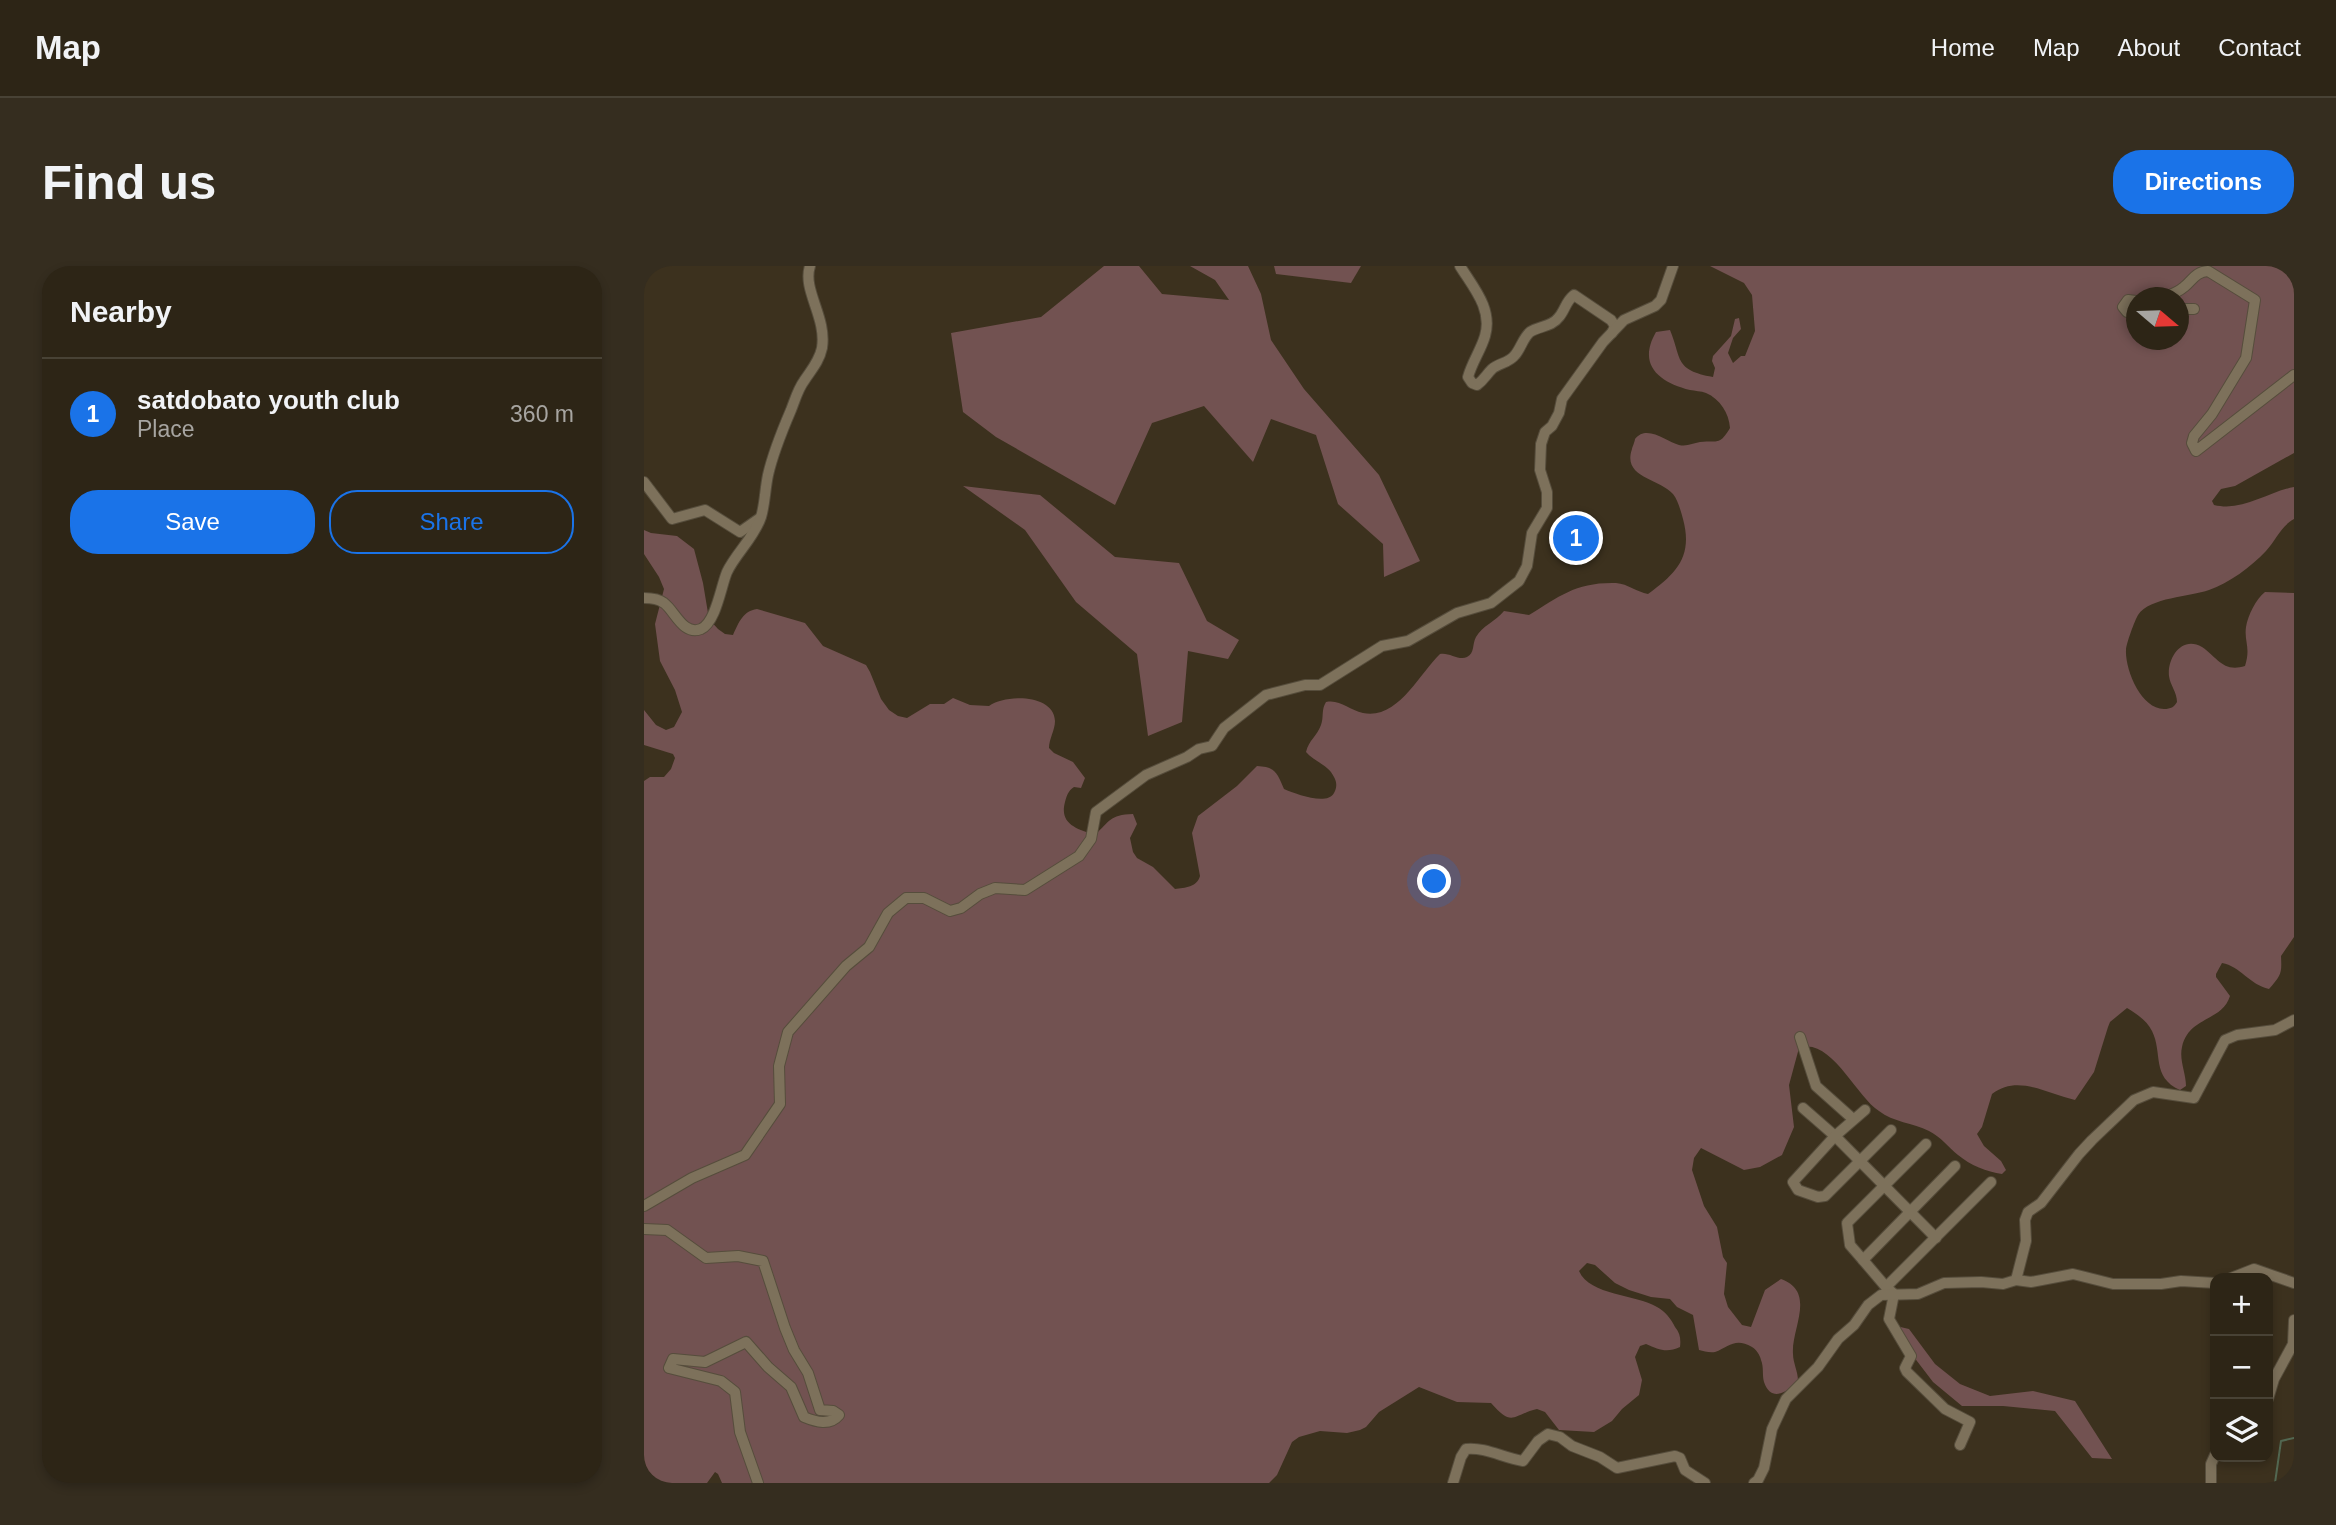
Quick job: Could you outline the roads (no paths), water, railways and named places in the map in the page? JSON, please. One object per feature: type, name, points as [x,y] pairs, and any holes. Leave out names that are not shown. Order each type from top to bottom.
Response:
[{"type":"street","points":[[644,598],[665,603],[686,627],[700,629],[714,612],[726,574],[761,517],[768,473],[786,421],[803,382],[818,361],[821,325],[807,280],[810,266]]},
{"type":"street","points":[[1460,266],[1482,299],[1486,315],[1486,335],[1471,364],[1468,377],[1472,383],[1477,385],[1486,379],[1493,368],[1508,362],[1533,330],[1552,324],[1559,318],[1574,295],[1611,320],[1615,326],[1612,334]]},
{"type":"street","points":[[644,1206],[692,1178],[745,1155],[780,1104],[778,1075],[788,1032],[846,965],[869,947],[888,913],[906,898],[924,898],[950,911],[961,908],[980,894],[995,888],[1025,890],[1079,856],[1091,839],[1096,812],[1146,775],[1199,749],[1212,746],[1224,728],[1266,695],[1305,685],[1320,685],[1382,646],[1408,640],[1457,613],[1491,603],[1519,581],[1527,566],[1532,533],[1547,508],[1547,492],[1540,470],[1541,444],[1545,432],[1559,413],[1562,399],[1603,342],[1624,320],[1655,306],[1661,300],[1673,266]]},
{"type":"street","points":[[2184,287],[2199,272],[2208,271],[2255,300],[2246,358],[2212,414],[2194,436],[2192,443],[2196,451],[2294,375]]},
{"type":"street","points":[[2189,309],[2194,309]]},
{"type":"street","points":[[644,482],[671,519],[705,510],[740,532],[761,517]]},
{"type":"street","points":[[2016,1280],[2026,1241],[2025,1220],[2028,1212],[2040,1203],[2079,1154],[2134,1100],[2153,1092],[2194,1098],[2225,1040],[2237,1035],[2274,1030],[2294,1020]]},
{"type":"street","points":[[1800,1037],[1816,1086],[1853,1119]]},
{"type":"street","points":[[1803,1108],[1835,1136],[1936,1238]]},
{"type":"street","points":[[1865,1110],[1835,1136],[1793,1182],[1797,1190],[1818,1197],[1825,1196],[1891,1130]]},
{"type":"street","points":[[1926,1144],[1847,1223],[1850,1245],[1890,1291],[1889,1319],[1911,1356],[1905,1368],[1945,1409],[1970,1422],[1960,1446]]},
{"type":"street","points":[[1863,1259],[1955,1166]]},
{"type":"street","points":[[1754,1483],[1764,1468],[1772,1429],[1786,1399],[1818,1367],[1868,1305],[1890,1291],[1936,1238],[1991,1182]]},
{"type":"street","points":[[644,1229],[667,1230],[706,1258],[738,1256],[763,1261],[785,1328],[808,1373],[820,1410],[833,1411],[839,1415],[834,1420],[824,1422],[804,1417],[791,1387],[768,1367],[746,1342],[705,1362],[673,1359],[669,1368],[721,1381],[735,1392],[740,1432],[758,1483]]},
{"type":"street","points":[[2244,1273],[2255,1269],[2266,1273]]},
{"type":"street","points":[[1890,1291],[1918,1294],[1944,1283],[2003,1284],[2016,1280],[2031,1282],[2073,1275],[2113,1284],[2210,1283]]},
{"type":"street","points":[[2273,1275],[2294,1283]]},
{"type":"street","points":[[2273,1382],[2293,1343],[2294,1320]]},
{"type":"street","points":[[1453,1483],[1466,1449],[1480,1448],[1509,1459],[1523,1461],[1538,1441],[1548,1434],[1560,1437],[1572,1447],[1600,1457],[1618,1468],[1675,1455],[1680,1458],[1685,1470],[1705,1483]]},
{"type":"street","points":[[2211,1483],[2212,1462]]},
{"type":"waterway","points":[[2275,1483],[2281,1441],[2294,1438]]},
{"type":"place","name":"satdobato youth club","points":[[1576,538]]}]
